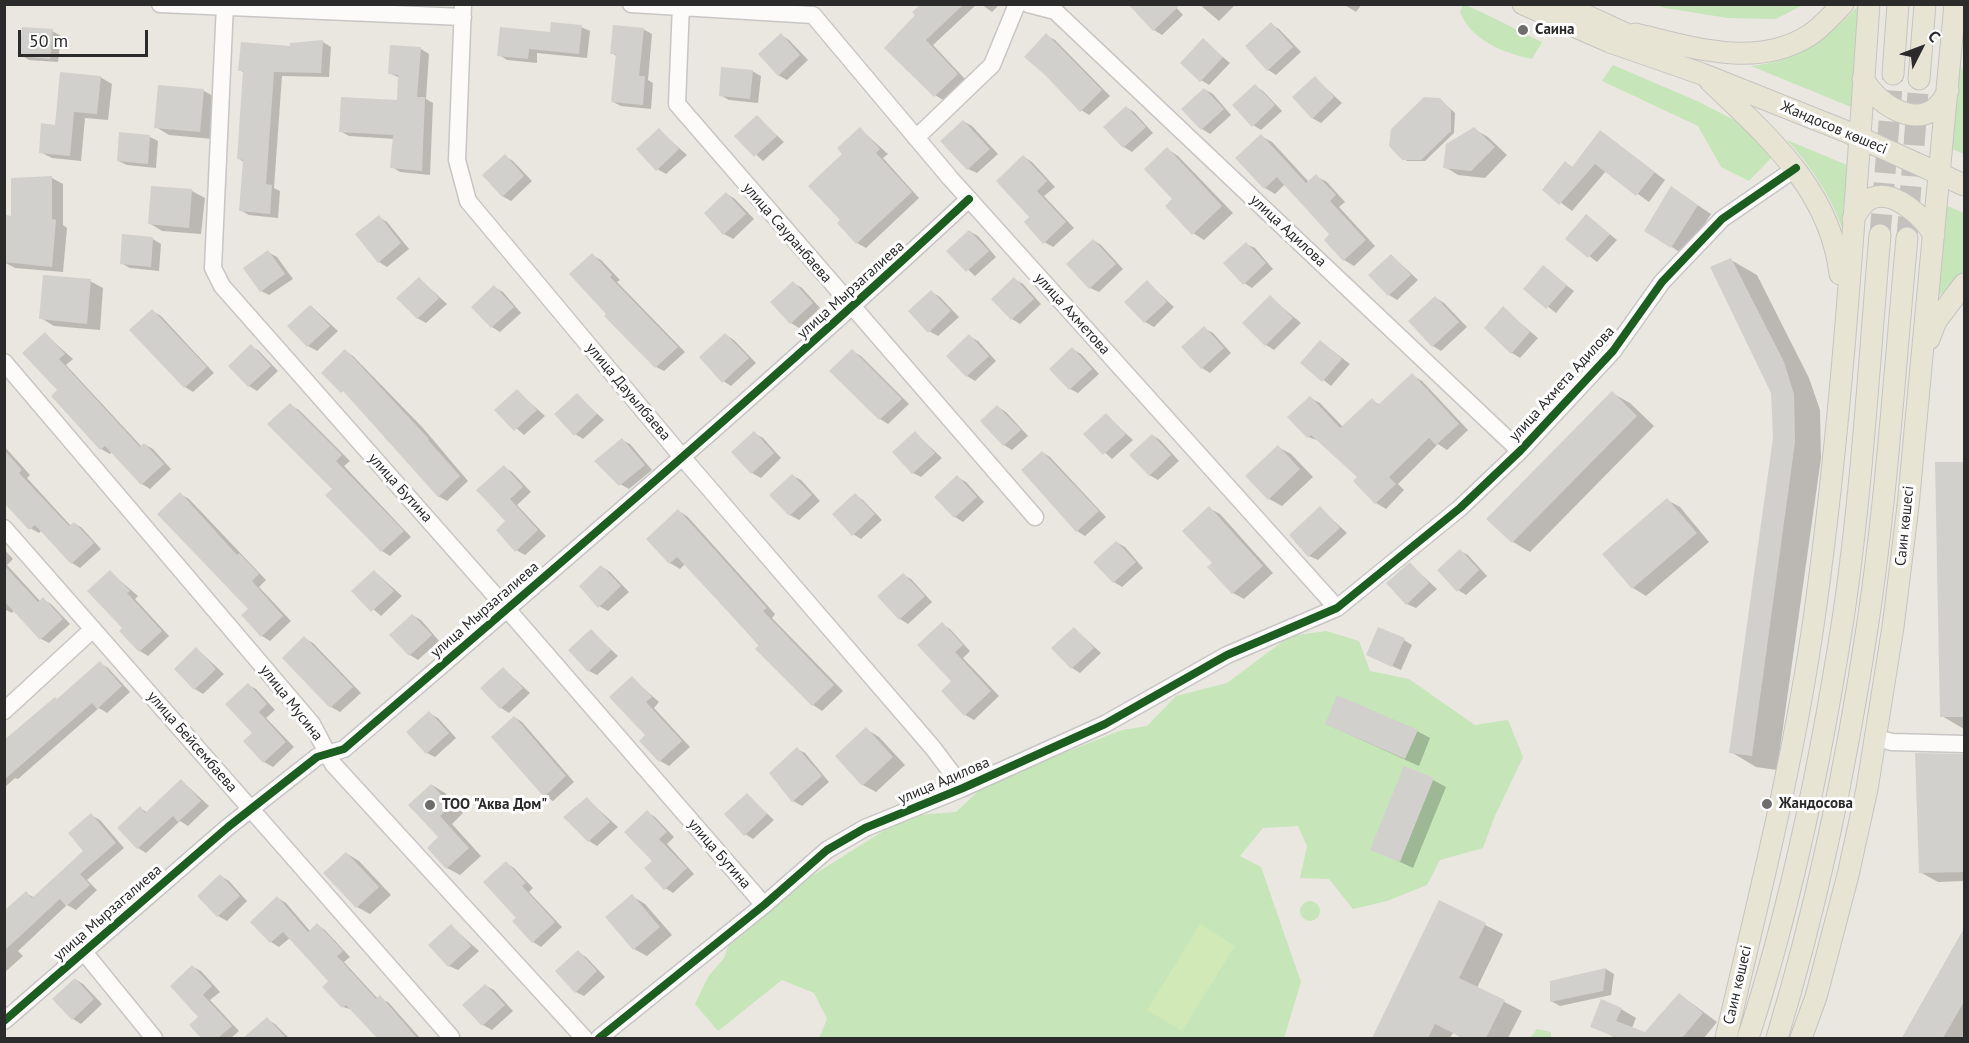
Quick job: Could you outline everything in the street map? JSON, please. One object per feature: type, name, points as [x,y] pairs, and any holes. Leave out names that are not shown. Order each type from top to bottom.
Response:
[{"type":"main road","name":"Жандосов көшесі","points":[[1523,4],[1610,42],[1702,74],[1860,138],[1965,185]]},
{"type":"main road","name":"Жандосов көшесі","points":[[1561,4],[1625,32],[1702,74]]},
{"type":"main road","points":[[1625,32],[1715,53],[1745,54],[1782,47],[1808,36],[1843,4]]},
{"type":"main road","name":"Саин көшесі","points":[[1726,1038],[1780,804],[1815,612],[1845,316],[1869,4]]},
{"type":"main road","points":[[1893,74],[1898,4]]},
{"type":"main road","points":[[1919,79],[1925,4]]},
{"type":"main road","points":[[1956,4],[1965,49]]},
{"type":"main road","name":"Саин көшесі","points":[[1801,1038],[1816,997],[1848,875],[1876,738],[1895,616],[1956,4]]},
{"type":"main road","points":[[1702,74],[1776,144],[1796,168],[1826,216],[1834,238],[1845,316]]},
{"type":"main road","points":[[1863,79],[1882,102],[1914,115],[1928,112],[1936,107],[1948,90]]},
{"type":"main road","points":[[1853,219],[1870,199],[1881,197],[1907,206],[1918,213],[1934,235]]},
{"type":"main road","name":"Саин көшесі","points":[[1748,1038],[1766,983],[1819,756],[1843,617],[1857,496],[1880,235]]},
{"type":"main road","name":"Саин көшесі","points":[[1777,1038],[1817,886],[1868,623],[1883,500],[1907,238]]},
{"type":"main road","points":[[1922,356],[1936,321],[1965,284]]},
{"type":"street","points":[[160,4],[463,11]]},
{"type":"street","points":[[632,4],[681,6]]},
{"type":"street","points":[[916,138],[992,65],[1017,4]]},
{"type":"street","points":[[1028,4],[1056,8]]},
{"type":"street","name":"улица Бутина","points":[[225,6],[213,268],[222,286],[764,905]]},
{"type":"street","name":"улица Ахметова","points":[[681,6],[813,15],[969,199],[1337,609]]},
{"type":"street","name":"улица Сауранбаева","points":[[681,6],[677,104],[1035,517]]},
{"type":"street","name":"улица Адилова","points":[[1056,8],[1520,451]]},
{"type":"street","name":"улица Дауылбаева","points":[[463,11],[457,160],[468,201],[683,458],[933,748],[963,788]]},
{"type":"street","name":"улица Ахмета Адилова","points":[[1337,609],[1460,508],[1520,451],[1613,351],[1662,282],[1722,219],[1796,168]]},
{"type":"street","name":"улица Мырзагалиева","points":[[4,1021],[251,809],[317,757],[344,749],[683,458],[852,308],[969,199]]},
{"type":"street","name":"улица Мусина","points":[[4,362],[312,724],[333,764],[584,1038]]},
{"type":"street","name":"улица Бейсембаева","points":[[4,528],[451,1037]]},
{"type":"street","name":"улица Адилова","points":[[598,1038],[764,905],[827,850],[865,828],[963,788],[1105,724],[1227,655],[1337,609]]},
{"type":"street","points":[[4,711],[93,629]]},
{"type":"street","points":[[1876,738],[1892,742],[1965,744]]},
{"type":"street","points":[[84,952],[154,1038]]},
{"type":"green space","points":[[1463,5],[1542,42],[1532,59],[1499,49],[1480,38],[1465,22],[1460,12]]},
{"type":"green space","points":[[1656,5],[1803,5],[1776,19],[1728,18]]},
{"type":"green space","points":[[1858,6],[1851,107],[1751,66],[1767,64],[1797,54],[1823,38]]},
{"type":"green space","points":[[1958,57],[1964,75],[1964,154],[1950,148]]},
{"type":"green space","points":[[1613,65],[1697,101],[1742,124],[1774,155],[1749,181],[1721,167],[1698,126],[1602,81]]},
{"type":"green space","points":[[1787,140],[1847,165],[1842,228],[1819,181]]},
{"type":"green space","points":[[1945,205],[1964,213],[1964,271],[1937,298]]},
{"type":"green space","points":[[1326,631],[1359,641],[1370,671],[1409,679],[1475,725],[1508,720],[1523,757],[1494,818],[1483,848],[1440,860],[1427,885],[1387,901],[1353,909],[1329,879],[1300,878],[1307,846],[1298,826],[1263,828],[1240,856],[1261,867],[1301,982],[1284,1038],[819,1038],[827,1019],[814,993],[782,980],[718,1031],[695,1004],[708,977],[724,958],[729,943],[804,881],[907,816],[956,812],[987,783],[1122,730],[1147,726],[1176,696],[1227,683],[1290,636]]},
{"type":"green space","points":[[1310,901],[1317,904],[1320,911],[1317,918],[1310,921],[1303,918],[1300,911],[1303,904]]},
{"type":"green space","points":[[1200,924],[1235,946],[1182,1031],[1147,1010]]},
{"type":"green space","points":[[1537,1029],[1551,1032],[1551,1038],[1530,1038]]},
{"type":"building","points":[[921,4],[964,4],[926,40],[958,74],[934,97],[884,48],[915,15],[912,12]]},
{"type":"building","points":[[1128,4],[1181,4],[1153,31]]},
{"type":"building","points":[[551,22],[582,25],[579,54],[529,49],[528,59],[497,56],[500,27],[550,32]]},
{"type":"building","points":[[1271,22],[1293,47],[1267,71],[1245,46]]},
{"type":"building","points":[[613,25],[644,28],[639,76],[645,76],[643,105],[611,102],[616,54],[610,54]]},
{"type":"building","points":[[22,27],[53,29],[50,59],[19,56]]},
{"type":"building","points":[[781,33],[800,55],[778,76],[758,54]]},
{"type":"building","points":[[1046,33],[1102,90],[1080,112],[1045,75],[1024,57]]},
{"type":"building","points":[[1203,38],[1223,57],[1200,82],[1180,63]]},
{"type":"building","points":[[323,40],[321,73],[274,72],[266,184],[272,185],[270,214],[239,211],[243,160],[237,159],[243,71],[238,71],[241,42],[290,46],[290,43]]},
{"type":"building","points":[[390,45],[421,47],[417,97],[425,97],[422,171],[390,168],[393,135],[339,132],[341,97],[397,100],[398,75],[388,74]]},
{"type":"building","points":[[721,67],[753,70],[750,99],[719,96]]},
{"type":"building","points":[[60,72],[101,76],[97,114],[74,112],[70,156],[39,153],[41,123],[55,125]]},
{"type":"building","points":[[1315,76],[1334,97],[1312,119],[1292,97]]},
{"type":"building","points":[[1255,84],[1275,105],[1252,127],[1232,105]]},
{"type":"building","points":[[158,85],[204,89],[200,132],[154,128]]},
{"type":"building","points":[[1204,88],[1224,109],[1201,130],[1181,109]]},
{"type":"building","points":[[1424,97],[1440,98],[1451,110],[1451,131],[1421,160],[1402,160],[1389,146],[1391,129]]},
{"type":"building","points":[[1126,106],[1146,127],[1123,148],[1103,127]]},
{"type":"building","points":[[757,115],[777,136],[754,157],[734,136]]},
{"type":"building","points":[[963,120],[990,149],[967,170],[940,141]]},
{"type":"building","points":[[860,127],[880,149],[876,153],[912,192],[856,244],[837,223],[840,220],[808,186],[842,154],[837,148]]},
{"type":"building","points":[[1474,127],[1495,147],[1471,171],[1443,168],[1446,144]]},
{"type":"building","points":[[659,128],[679,149],[656,171],[636,149]]},
{"type":"building","points":[[1600,130],[1655,172],[1636,196],[1595,164],[1559,205],[1542,190],[1565,161],[1572,167]]},
{"type":"building","points":[[119,132],[150,135],[148,164],[117,161]]},
{"type":"building","points":[[1261,134],[1306,183],[1316,174],[1336,195],[1330,201],[1366,240],[1343,261],[1324,240],[1329,234],[1277,177],[1264,189],[1235,158]]},
{"type":"building","points":[[1167,147],[1222,206],[1192,235],[1165,206],[1172,199],[1144,169]]},
{"type":"building","points":[[505,154],[524,176],[502,197],[482,175]]},
{"type":"building","points":[[1023,155],[1047,181],[1037,191],[1066,222],[1043,244],[1024,222],[1029,217],[996,181]]},
{"type":"building","points":[[52,176],[52,219],[56,220],[52,267],[4,262],[6,215],[11,216],[11,178]]},
{"type":"building","points":[[151,186],[192,189],[189,228],[148,224]]},
{"type":"building","points":[[1671,186],[1698,205],[1671,248],[1644,231]]},
{"type":"building","points":[[726,192],[746,214],[723,235],[704,213]]},
{"type":"building","points":[[1586,214],[1610,234],[1588,258],[1565,239]]},
{"type":"building","points":[[379,215],[401,243],[378,263],[355,234]]},
{"type":"building","points":[[969,230],[989,251],[966,272],[946,251]]},
{"type":"building","points":[[122,234],[153,237],[151,267],[120,264]]},
{"type":"building","points":[[1093,239],[1116,264],[1089,289],[1066,264]]},
{"type":"building","points":[[1246,242],[1266,263],[1243,285],[1223,263]]},
{"type":"building","points":[[268,250],[285,274],[260,292],[243,268]]},
{"type":"building","points":[[592,253],[612,275],[610,277],[678,347],[655,368],[604,316],[606,314],[569,274]]},
{"type":"building","points":[[1391,254],[1411,275],[1388,296],[1368,275]]},
{"type":"building","points":[[1731,258],[1784,362],[1794,394],[1795,442],[1752,756],[1729,753],[1773,438],[1771,393],[1710,267]]},
{"type":"building","points":[[1543,265],[1567,285],[1546,309],[1523,289]]},
{"type":"building","points":[[43,275],[91,279],[87,324],[39,319]]},
{"type":"building","points":[[419,277],[439,298],[417,319],[396,298]]},
{"type":"building","points":[[1014,277],[1034,299],[1011,320],[991,299]]},
{"type":"building","points":[[1147,280],[1167,302],[1144,323],[1124,302]]},
{"type":"building","points":[[793,281],[813,303],[790,324],[770,302]]},
{"type":"building","points":[[494,285],[514,307],[491,328],[471,307]]},
{"type":"building","points":[[931,290],[951,311],[928,333],[908,311]]},
{"type":"building","points":[[1270,295],[1293,318],[1265,346],[1242,323]]},
{"type":"building","points":[[1435,296],[1459,322],[1432,347],[1408,321]]},
{"type":"building","points":[[310,305],[330,326],[307,347],[287,326]]},
{"type":"building","points":[[1503,306],[1530,332],[1511,354],[1484,328]]},
{"type":"building","points":[[152,309],[207,367],[184,388],[129,330]]},
{"type":"building","points":[[1204,326],[1224,348],[1201,369],[1181,347]]},
{"type":"building","points":[[45,332],[65,354],[59,359],[140,447],[144,443],[164,464],[141,485],[105,446],[100,450],[51,396],[57,390],[22,353]]},
{"type":"building","points":[[725,333],[749,358],[722,383],[699,357]]},
{"type":"building","points":[[969,334],[989,356],[966,377],[946,356]]},
{"type":"building","points":[[1320,340],[1342,359],[1322,382],[1300,363]]},
{"type":"building","points":[[251,344],[271,366],[248,387],[228,366]]},
{"type":"building","points":[[1072,347],[1092,369],[1069,390],[1049,369]]},
{"type":"building","points":[[345,349],[429,439],[460,476],[438,497],[343,391],[341,393],[321,373]]},
{"type":"building","points":[[852,349],[902,399],[879,420],[829,371]]},
{"type":"building","points":[[1412,373],[1459,424],[1436,445],[1429,438],[1389,477],[1396,484],[1375,504],[1353,481],[1357,477],[1311,435],[1307,438],[1287,417],[1310,396],[1340,428],[1372,398],[1378,405]]},
{"type":"building","points":[[517,389],[537,410],[514,431],[494,410]]},
{"type":"building","points":[[1612,391],[1637,416],[1512,543],[1486,519]]},
{"type":"building","points":[[577,393],[597,414],[574,436],[554,414]]},
{"type":"building","points":[[290,403],[342,455],[336,461],[404,531],[381,552],[325,495],[332,489],[267,424]]},
{"type":"building","points":[[997,405],[1021,430],[1003,446],[980,421]]},
{"type":"building","points":[[1106,413],[1126,434],[1103,455],[1083,434]]},
{"type":"building","points":[[754,431],[774,453],[751,474],[731,452]]},
{"type":"building","points":[[915,431],[935,453],[912,474],[892,452]]},
{"type":"building","points":[[1152,434],[1171,455],[1149,476],[1129,455]]},
{"type":"building","points":[[622,438],[645,465],[619,486],[594,461]]},
{"type":"building","points":[[1278,445],[1300,469],[1268,500],[1245,476]]},
{"type":"building","points":[[4,450],[22,470],[19,473],[69,526],[74,522],[94,543],[71,564],[35,525],[29,530],[4,503]]},
{"type":"building","points":[[1042,451],[1099,511],[1076,532],[1021,470]]},
{"type":"building","points":[[1935,462],[1965,462],[1965,717],[1940,717]]},
{"type":"building","points":[[504,465],[523,487],[510,499],[538,530],[515,552],[496,530],[505,521],[476,490]]},
{"type":"building","points":[[792,474],[812,495],[789,516],[769,495]]},
{"type":"building","points":[[957,475],[977,497],[954,518],[934,497]]},
{"type":"building","points":[[180,492],[237,555],[239,553],[259,574],[252,581],[283,616],[261,637],[241,615],[248,609],[157,514]]},
{"type":"building","points":[[855,493],[875,514],[852,536],[832,514]]},
{"type":"building","points":[[1667,498],[1697,533],[1632,589],[1602,554]]},
{"type":"building","points":[[1209,506],[1263,566],[1232,594],[1207,567],[1212,563],[1182,531]]},
{"type":"building","points":[[1320,506],[1340,528],[1308,557],[1289,535]]},
{"type":"building","points":[[678,509],[767,608],[763,611],[834,685],[812,706],[755,649],[759,645],[677,557],[669,564],[646,539]]},
{"type":"building","points":[[1116,541],[1136,562],[1113,583],[1093,562]]},
{"type":"building","points":[[1460,549],[1479,570],[1457,592],[1437,570]]},
{"type":"building","points":[[1410,562],[1429,583],[1406,605],[1386,583]]},
{"type":"building","points":[[4,565],[38,602],[43,597],[63,619],[40,640],[4,601]]},
{"type":"building","points":[[601,565],[621,586],[598,608],[579,586]]},
{"type":"building","points":[[110,570],[130,591],[127,593],[162,631],[139,652],[119,631],[122,628],[87,591]]},
{"type":"building","points":[[374,570],[394,591],[371,612],[351,591]]},
{"type":"building","points":[[903,573],[925,596],[899,620],[877,596]]},
{"type":"building","points":[[412,614],[432,635],[409,656],[389,635]]},
{"type":"building","points":[[942,622],[963,645],[955,652],[991,691],[964,716],[941,691],[951,681],[917,645]]},
{"type":"building","points":[[1074,627],[1094,648],[1071,669],[1051,648]]},
{"type":"building","points":[[1378,627],[1405,638],[1392,667],[1366,655]]},
{"type":"building","points":[[591,629],[611,650],[588,672],[568,650]]},
{"type":"building","points":[[304,636],[353,687],[330,708],[282,658]]},
{"type":"building","points":[[196,647],[216,669],[194,690],[174,669]]},
{"type":"building","points":[[100,661],[122,686],[97,709],[92,703],[4,780],[4,740],[55,697],[57,699]]},
{"type":"building","points":[[503,667],[523,688],[500,709],[480,688]]},
{"type":"building","points":[[632,676],[652,697],[646,702],[682,741],[659,762],[639,741],[645,735],[609,697]]},
{"type":"building","points":[[248,683],[267,704],[259,712],[286,742],[263,763],[243,741],[252,733],[225,704]]},
{"type":"building","points":[[1337,695],[1418,730],[1405,759],[1325,724]]},
{"type":"building","points":[[429,711],[449,733],[426,754],[406,732]]},
{"type":"building","points":[[514,716],[566,776],[544,797],[491,737]]},
{"type":"building","points":[[866,727],[893,757],[862,786],[835,756]]},
{"type":"building","points":[[797,747],[822,776],[792,802],[769,773]]},
{"type":"building","points":[[1915,753],[1965,754],[1965,872],[1919,873]]},
{"type":"building","points":[[1404,766],[1434,778],[1400,862],[1370,850]]},
{"type":"building","points":[[181,779],[201,801],[178,822],[173,816],[137,849],[117,828],[140,806],[145,813]]},
{"type":"building","points":[[431,784],[451,805],[440,816],[469,848],[446,869],[427,848],[438,837],[408,805]]},
{"type":"building","points":[[747,793],[767,814],[744,836],[724,814]]},
{"type":"building","points":[[587,797],[610,822],[588,842],[563,817]]},
{"type":"building","points":[[647,810],[667,832],[659,839],[687,868],[664,890],[644,868],[652,861],[624,832]]},
{"type":"building","points":[[91,813],[116,843],[80,874],[90,885],[66,906],[60,899],[4,951],[4,911],[26,891],[32,898],[83,851],[68,833]]},
{"type":"building","points":[[346,852],[379,887],[356,908],[323,873]]},
{"type":"building","points":[[506,861],[526,883],[522,886],[555,922],[532,943],[512,921],[516,918],[483,882]]},
{"type":"building","points":[[220,874],[240,896],[217,917],[197,896]]},
{"type":"building","points":[[632,894],[660,927],[633,950],[605,917]]},
{"type":"building","points":[[277,896],[308,932],[317,923],[343,951],[337,956],[376,999],[380,995],[417,1038],[377,1038],[346,1005],[342,1008],[322,987],[328,981],[283,932],[270,943],[250,922]]},
{"type":"building","points":[[1439,900],[1486,923],[1459,978],[1505,1000],[1486,1038],[1463,1038],[1435,1024],[1428,1038],[1372,1038]]},
{"type":"building","points":[[451,924],[471,946],[448,967],[428,945]]},
{"type":"building","points":[[1965,927],[1965,1000],[1943,1038],[1902,1038]]},
{"type":"building","points":[[578,950],[597,971],[575,993],[555,971]]},
{"type":"building","points":[[192,965],[212,986],[203,995],[232,1026],[218,1038],[201,1038],[189,1025],[198,1017],[170,986]]},
{"type":"building","points":[[1606,968],[1603,991],[1550,1002],[1550,981]]},
{"type":"building","points":[[75,978],[94,999],[72,1020],[52,999]]},
{"type":"building","points":[[485,984],[505,1005],[482,1026],[462,1005]]},
{"type":"building","points":[[1679,993],[1703,1013],[1682,1038],[1618,1038],[1590,1027],[1601,999],[1622,1008],[1616,1021],[1645,1032]]},
{"type":"building","points":[[267,1017],[286,1038],[243,1038]]},
{"type":"tunnel","points":[[1880,235],[1893,74]]},
{"type":"tunnel","points":[[1907,238],[1919,79]]},
{"type":"cycle path","points":[[599,1038],[764,905],[827,850],[865,828],[963,788],[1105,724],[1227,655],[1337,608],[1460,508],[1520,451],[1613,351],[1662,282],[1722,219],[1796,168]]},
{"type":"cycle path","points":[[4,1021],[228,827],[317,757],[344,749],[738,408],[969,199]]},
{"type":"place","name":"Саина","points":[[1523,30]]},
{"type":"place","name":"Жандосова","points":[[1767,804]]},
{"type":"place","name":"ТОО \"Аква Дом\"","points":[[430,805]]}]
